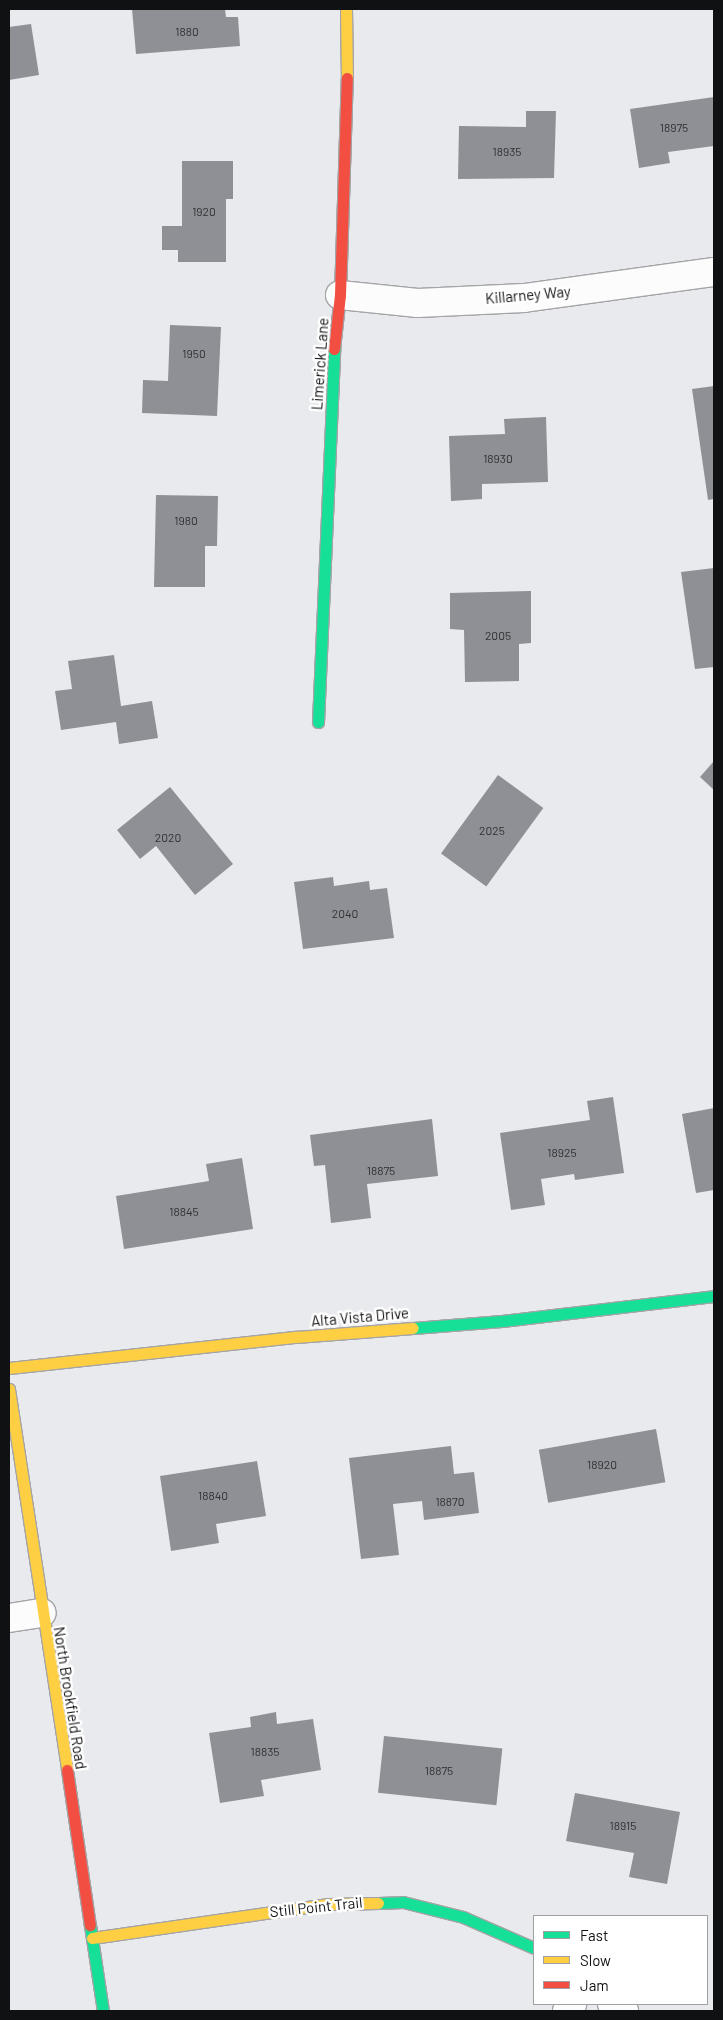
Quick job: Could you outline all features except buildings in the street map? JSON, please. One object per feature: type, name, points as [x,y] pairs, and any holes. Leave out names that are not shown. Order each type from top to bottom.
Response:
[{"type":"street","name":"Limerick Lane","points":[[318,722],[334,353],[340,295],[348,60],[346,9]]},
{"type":"street","name":"Killarney Way","points":[[340,295],[418,303],[524,298],[714,272]]},
{"type":"street","name":"Alta Vista Drive","points":[[9,1368],[296,1337],[502,1321],[714,1296]]},
{"type":"street","name":"North Brookfield Road","points":[[9,1389],[103,2011]]},
{"type":"street","points":[[9,1618],[42,1613]]},
{"type":"street","name":"Still Point Trail","points":[[92,1938],[328,1904],[403,1902],[463,1916],[533,1948]]},
{"type":"traffic: fast","points":[[318,722],[334,349]]},
{"type":"traffic: fast","points":[[413,1328],[502,1321],[714,1296]]},
{"type":"traffic: fast","points":[[378,1903],[403,1902],[463,1917],[533,1948]]},
{"type":"traffic: fast","points":[[90,1925],[103,2011]]},
{"type":"traffic: slow","points":[[346,9],[347,78]]},
{"type":"traffic: slow","points":[[9,1368],[296,1337],[413,1328]]},
{"type":"traffic: slow","points":[[9,1389],[67,1770]]},
{"type":"traffic: slow","points":[[92,1938],[329,1904],[378,1903]]},
{"type":"traffic: jam","points":[[334,349],[340,295],[347,78]]},
{"type":"traffic: jam","points":[[67,1770],[90,1925]]}]
